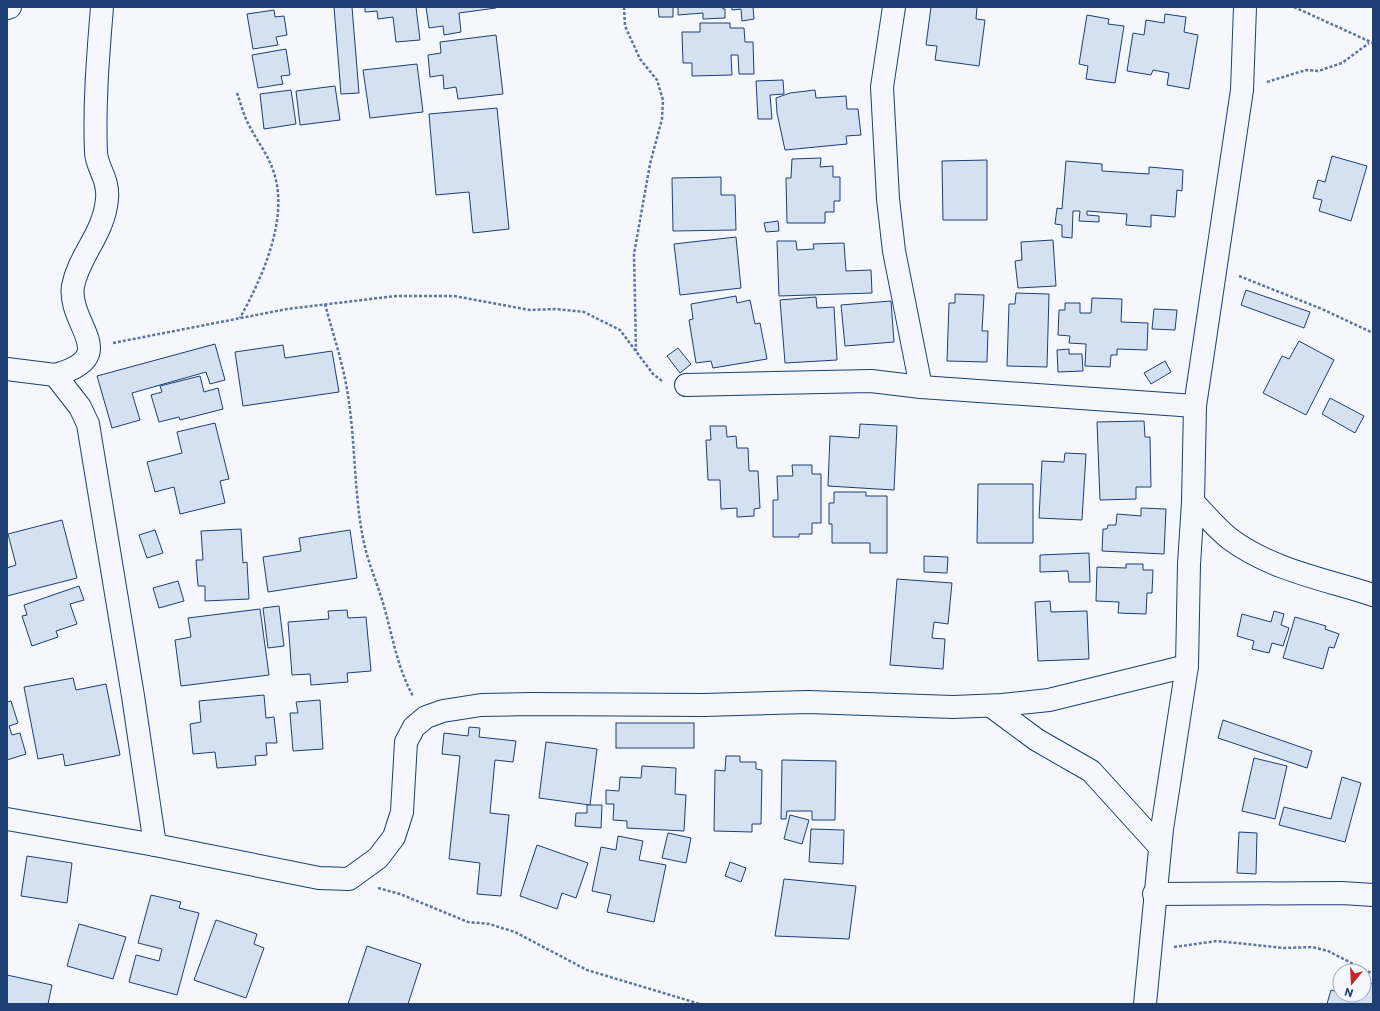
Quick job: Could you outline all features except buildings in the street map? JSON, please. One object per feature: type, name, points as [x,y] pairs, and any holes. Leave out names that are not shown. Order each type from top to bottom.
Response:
[{"type":"street","points":[[7,369],[55,375],[74,370],[84,363],[90,348],[84,327],[72,299],[73,285],[86,253],[95,239],[102,223],[107,199],[106,179],[96,156],[95,129],[102,7]]},
{"type":"street","points":[[894,7],[882,87],[888,199],[894,251],[922,387]]},
{"type":"street","points":[[1144,1004],[1154,894],[1187,666],[1195,406],[1242,90],[1245,7]]},
{"type":"street","points":[[55,375],[80,407],[88,424],[133,696],[155,845]]},
{"type":"street","points":[[686,385],[871,381],[922,387],[1195,406]]},
{"type":"street","points":[[1193,502],[1229,538],[1258,557],[1295,572],[1373,595]]},
{"type":"street","points":[[7,819],[155,845],[319,878],[349,879],[378,858],[394,837],[402,812],[406,742],[414,727],[426,717],[443,711],[481,705],[704,705],[808,702],[953,707],[991,706],[1049,700],[1187,666]]},
{"type":"street","points":[[991,706],[1037,740],[1091,771],[1160,847]]},
{"type":"street","points":[[1154,894],[1342,893],[1373,895]]},
{"type":"path","points":[[624,7],[625,26],[640,59],[657,80],[663,100],[662,119],[650,164],[634,254],[636,352]]},
{"type":"path","points":[[1294,7],[1373,44]]},
{"type":"path","points":[[1242,90],[1306,70],[1318,71],[1342,63],[1369,43]]},
{"type":"path","points":[[237,93],[250,127],[261,144],[274,172],[279,194],[278,220],[258,284],[240,318]]},
{"type":"path","points":[[1216,266],[1322,309],[1373,333]]},
{"type":"path","points":[[90,348],[287,309],[396,296],[454,296],[530,310],[556,309],[584,312],[620,330],[653,374],[669,385],[686,385]]},
{"type":"path","points":[[325,304],[346,384],[358,502],[364,544],[373,577],[381,597],[398,662],[406,683],[426,717]]},
{"type":"path","points":[[349,879],[400,894],[468,922],[489,924],[515,932],[538,946],[594,973],[700,1004]]},
{"type":"path","points":[[1149,952],[1217,941],[1284,948],[1312,947],[1328,951],[1373,974]]}]
